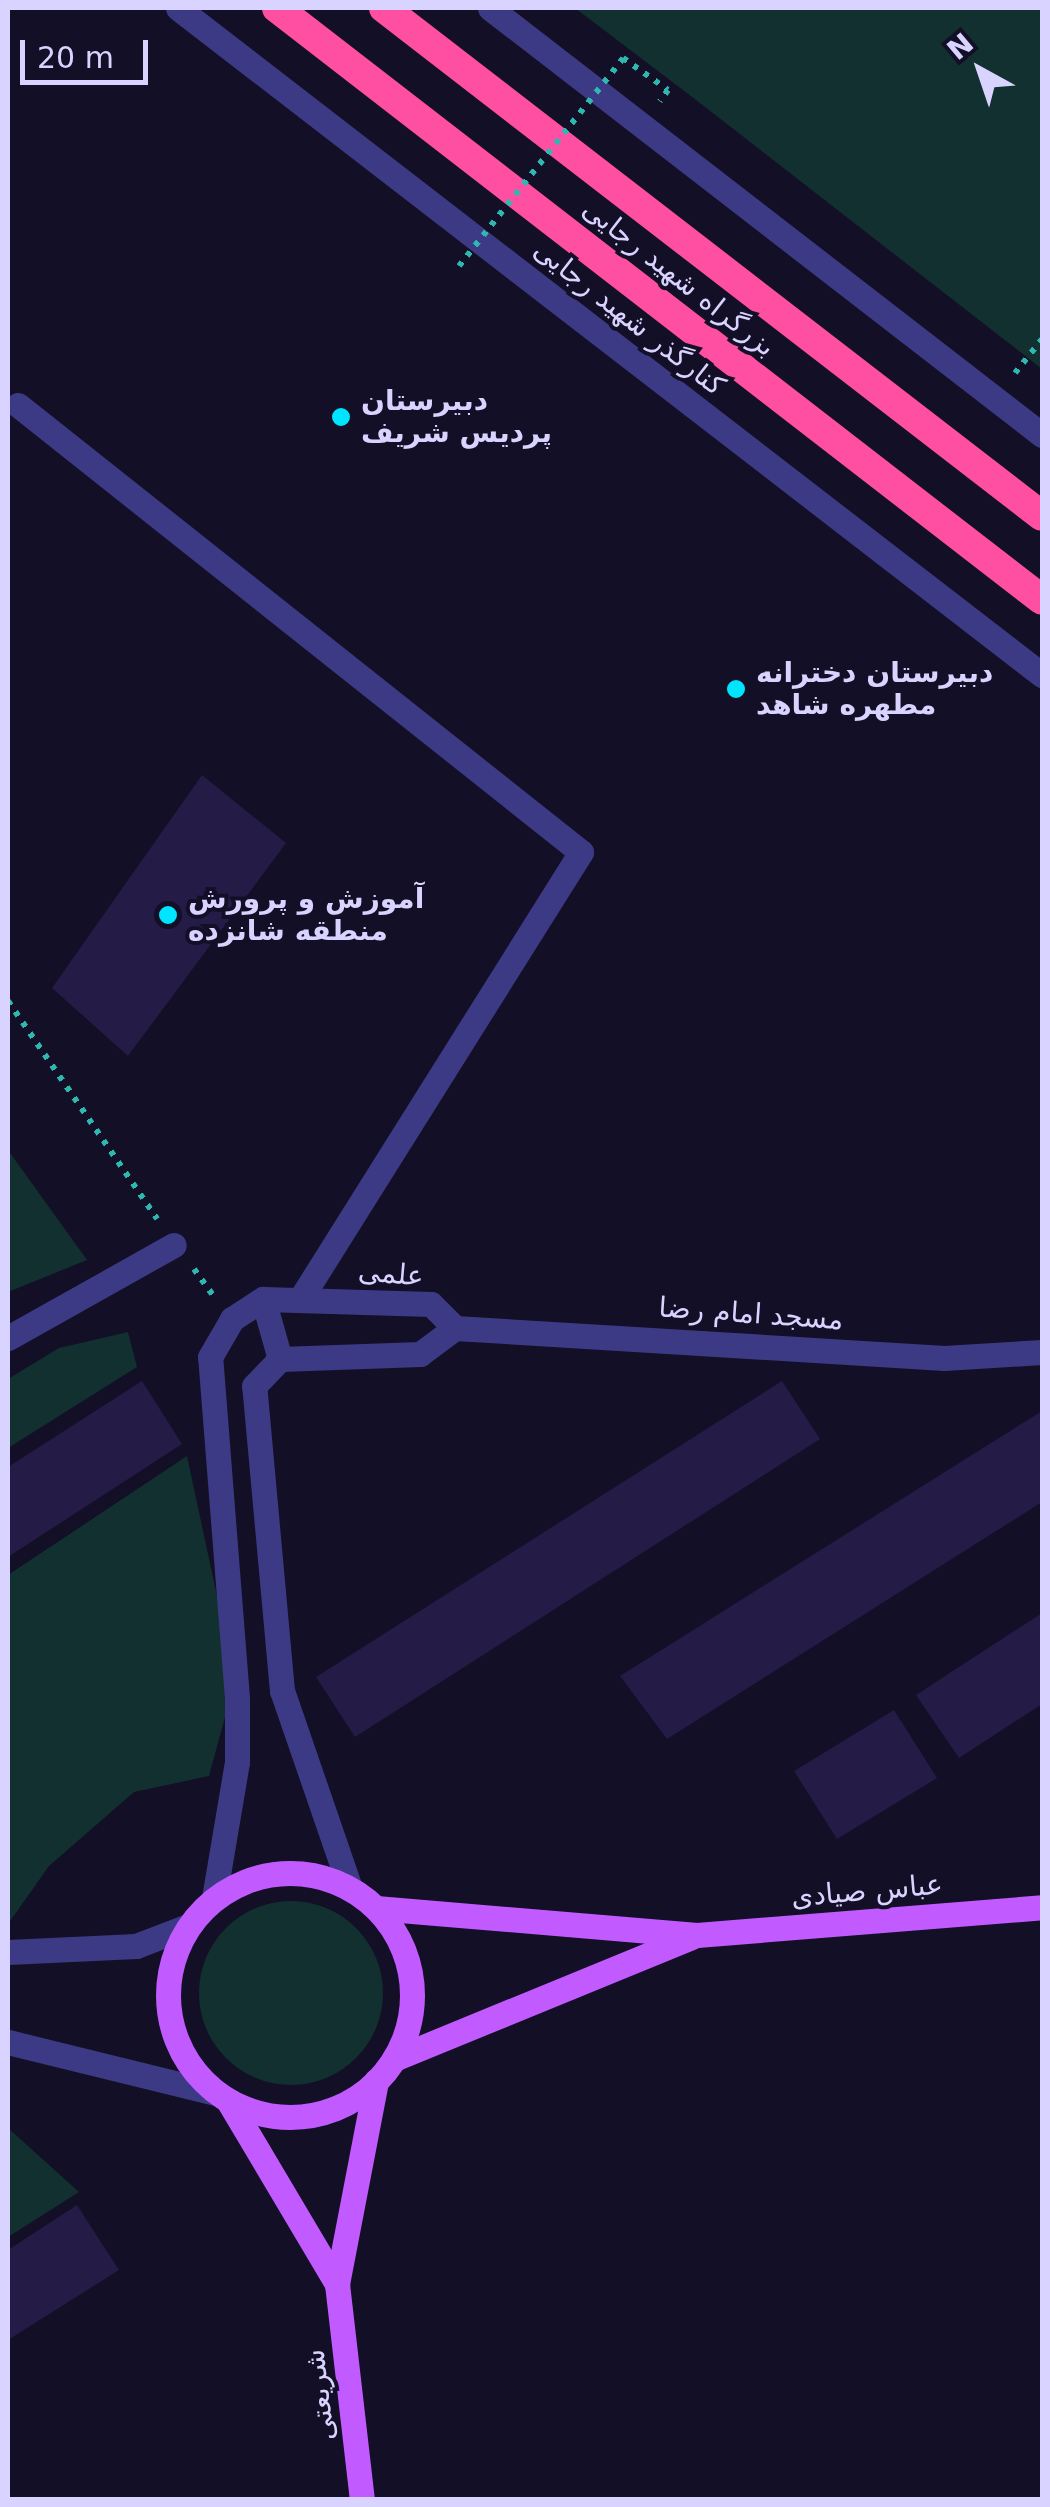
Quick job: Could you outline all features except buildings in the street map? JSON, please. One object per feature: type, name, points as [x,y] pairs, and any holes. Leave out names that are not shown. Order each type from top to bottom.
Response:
[{"type":"highway","name":"بزرگراه شهید رجایی","points":[[277,8],[1042,600]]},
{"type":"highway","name":"بزرگراه شهید رجایی","points":[[384,8],[1042,516]]},
{"type":"main road","points":[[266,1874],[323,1877],[350,1888],[376,1908],[403,1946],[412,1992],[394,2059],[376,2082],[343,2105],[306,2116],[267,2116],[222,2097],[190,2066],[172,2033],[169,1978],[188,1926],[214,1898],[266,1874]]},
{"type":"main road","name":"عباس صیادی","points":[[376,1908],[697,1935],[1042,1907]]},
{"type":"main road","name":"عباس صیادی","points":[[394,2059],[697,1935]]},
{"type":"main road","name":"شریعتی","points":[[362,2500],[337,2284],[376,2082]]},
{"type":"main road","name":"شریعتی","points":[[222,2097],[337,2284]]},
{"type":"street","name":"کنارگذر شهید رجایی","points":[[178,8],[1042,675]]},
{"type":"street","points":[[490,8],[1042,435]]},
{"type":"street","points":[[18,405],[580,852],[301,1298]]},
{"type":"street","points":[[8,1338],[174,1244]]},
{"type":"street","name":"علمی","points":[[232,1318],[262,1300],[301,1298],[431,1304],[454,1328]]},
{"type":"street","points":[[262,1300],[280,1358]]},
{"type":"street","points":[[214,1898],[237,1762],[237,1698],[210,1358],[232,1318]]},
{"type":"street","points":[[350,1888],[282,1691],[254,1386],[280,1358],[420,1354],[454,1328]]},
{"type":"street","name":"مسجد امام رضا","points":[[454,1328],[944,1358],[1042,1352]]},
{"type":"street","points":[[8,1952],[136,1946],[188,1926]]},
{"type":"street","points":[[8,2042],[222,2097]]},
{"type":"path","points":[[458,266],[624,58],[668,90]]},
{"type":"path","points":[[994,398],[1042,339]]},
{"type":"path","points":[[8,1001],[174,1244],[232,1318]]},
{"type":"green space","points":[[575,8],[1042,8],[1042,369],[696,100]]},
{"type":"green space","points":[[8,1150],[87,1260],[8,1292]]},
{"type":"green space","points":[[128,1332],[137,1367],[8,1448],[8,1379],[59,1348]]},
{"type":"green space","points":[[187,1456],[235,1680],[209,1776],[134,1792],[49,1866],[8,1924],[8,1575]]},
{"type":"green space","points":[[291,1901],[326,1908],[356,1928],[376,1958],[383,1993],[376,2028],[356,2058],[326,2078],[291,2085],[256,2078],[226,2058],[206,2028],[199,1993],[206,1958],[226,1928],[256,1908]]},
{"type":"green space","points":[[8,2128],[79,2192],[8,2237]]},
{"type":"place","name":"دبیرستان پردیس شریف","points":[[341,417]]},
{"type":"place","name":"دبیرستان دخترانه مطهره شاهد","points":[[736,689]]},
{"type":"place","name":"آموزش و پرورش منطقه شانزده","points":[[168,915]]}]
